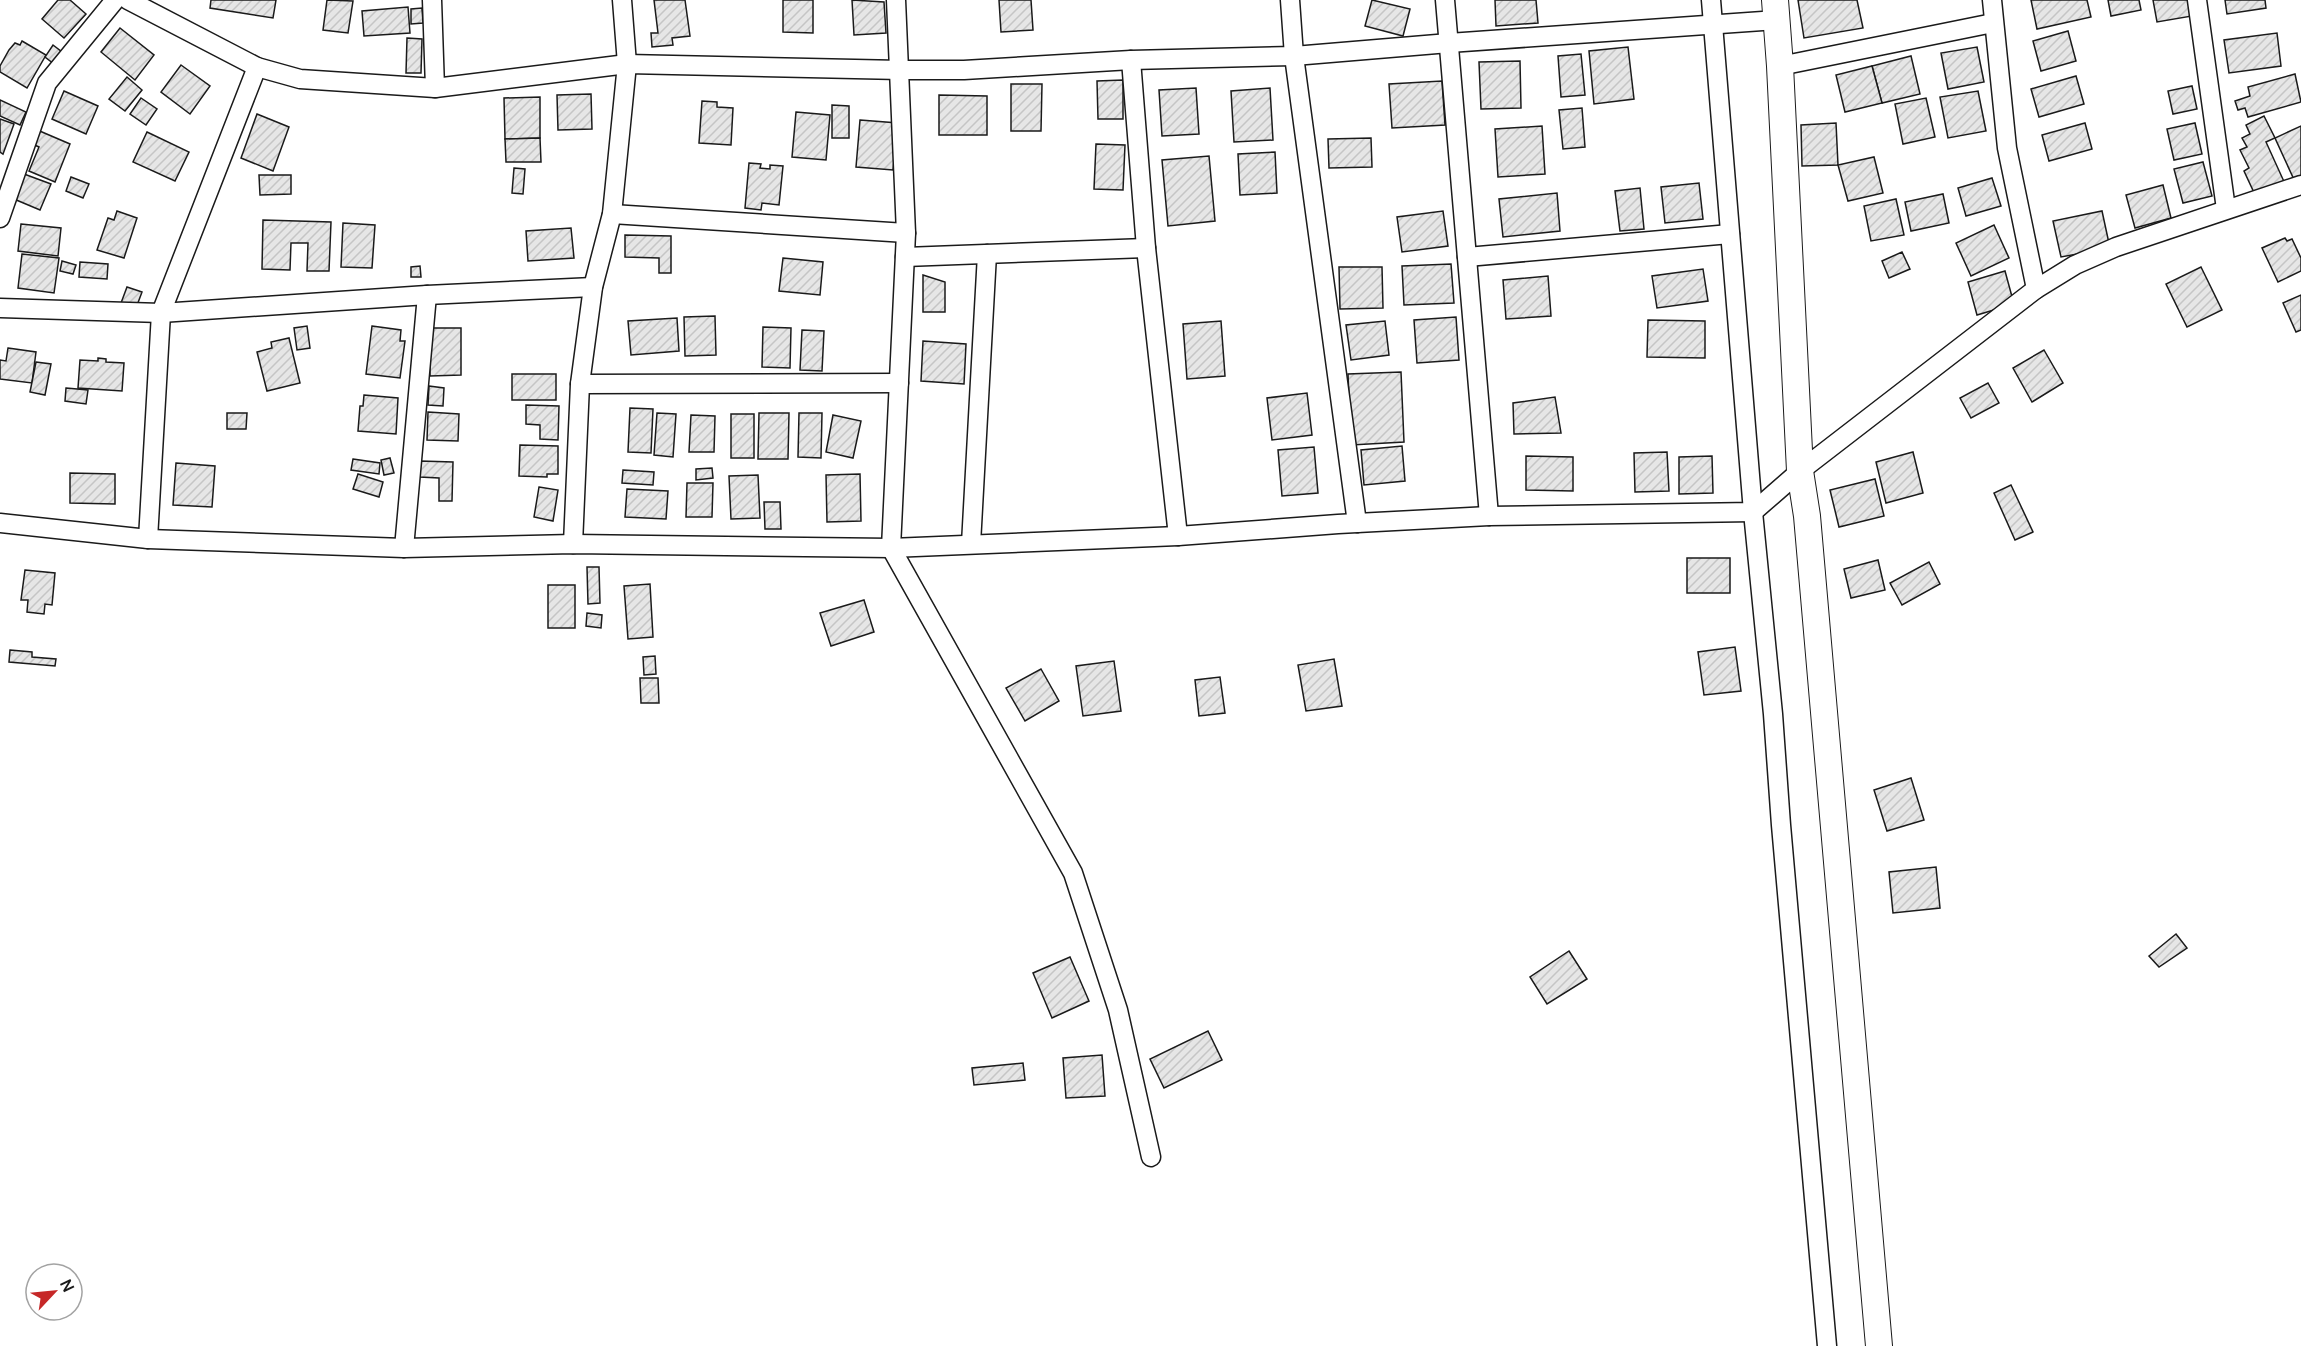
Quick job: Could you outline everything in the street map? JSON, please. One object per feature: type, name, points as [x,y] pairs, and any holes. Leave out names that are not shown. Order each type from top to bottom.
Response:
[{"type":"street","points":[[0,218],[47,83],[115,0]]},
{"type":"street","points":[[128,0],[257,67],[300,79],[435,88],[627,64],[964,70],[1131,60],[1294,57],[1713,24],[1776,10],[1800,471],[1807,516],[1879,1346]]},
{"type":"street","points":[[432,0],[435,88]]},
{"type":"street","points":[[573,544],[580,384],[594,287],[612,214],[627,64],[622,0]]},
{"type":"street","points":[[896,0],[901,70],[906,232],[891,548],[1073,873],[1118,1010],[1151,1157]]},
{"type":"street","points":[[1290,0],[1294,57],[1357,522]]},
{"type":"street","points":[[1445,0],[1489,516]]},
{"type":"street","points":[[1712,0],[1753,512],[1773,714],[1827,1346]]},
{"type":"street","points":[[1992,0],[2007,148],[2036,289]]},
{"type":"street","points":[[2197,0],[2226,209]]},
{"type":"street","points":[[1780,66],[1993,23]]},
{"type":"street","points":[[1131,60],[1146,248],[1179,536]]},
{"type":"street","points":[[148,540],[161,313],[257,67]]},
{"type":"street","points":[[0,523],[148,540],[404,548],[573,544],[891,548],[1179,536],[1357,522],[1489,516],[1753,512],[1800,471],[2036,289],[2075,265],[2116,247],[2301,186]]},
{"type":"street","points":[[612,214],[906,232]]},
{"type":"street","points":[[1467,256],[1730,234]]},
{"type":"street","points":[[905,256],[1146,248]]},
{"type":"street","points":[[971,544],[987,254]]},
{"type":"street","points":[[0,308],[161,313],[427,295],[594,287]]},
{"type":"street","points":[[404,548],[427,295]]},
{"type":"street","points":[[580,384],[899,383]]},
{"type":"building","points":[[58,0],[70,0],[86,14],[64,38],[42,19]]},
{"type":"building","points":[[211,0],[276,0],[273,18],[210,8]]},
{"type":"building","points":[[327,0],[353,1],[348,33],[323,30]]},
{"type":"building","points":[[654,0],[685,0],[690,36],[672,38],[673,45],[652,47],[651,33],[658,33]]},
{"type":"building","points":[[783,0],[813,0],[813,33],[783,32]]},
{"type":"building","points":[[852,0],[884,2],[886,33],[854,35]]},
{"type":"building","points":[[999,0],[1031,0],[1033,30],[1001,32]]},
{"type":"building","points":[[1372,0],[1410,9],[1403,36],[1365,26]]},
{"type":"building","points":[[1495,0],[1536,0],[1538,23],[1496,26]]},
{"type":"building","points":[[1798,0],[1857,0],[1863,28],[1804,38]]},
{"type":"building","points":[[2031,0],[2087,0],[2091,17],[2037,29]]},
{"type":"building","points":[[2108,0],[2139,0],[2141,10],[2111,16]]},
{"type":"building","points":[[2153,0],[2195,0],[2198,15],[2157,22]]},
{"type":"building","points":[[2225,0],[2265,0],[2266,8],[2227,14]]},
{"type":"building","points":[[408,7],[410,33],[364,36],[362,11]]},
{"type":"building","points":[[422,8],[423,23],[411,24],[411,9]]},
{"type":"building","points":[[120,28],[154,55],[135,80],[101,52]]},
{"type":"building","points":[[2068,31],[2076,61],[2041,71],[2033,41]]},
{"type":"building","points":[[2277,33],[2281,66],[2229,73],[2224,40]]},
{"type":"building","points":[[407,38],[422,39],[421,73],[406,73]]},
{"type":"building","points":[[22,41],[46,55],[27,88],[0,72],[0,66],[9,50],[15,43],[20,45]]},
{"type":"building","points":[[53,45],[62,52],[54,64],[45,57]]},
{"type":"building","points":[[1628,47],[1634,99],[1594,104],[1589,51]]},
{"type":"building","points":[[1977,47],[1984,82],[1948,89],[1941,53]]},
{"type":"building","points":[[1581,54],[1585,95],[1561,97],[1558,56]]},
{"type":"building","points":[[1911,56],[1920,94],[1882,103],[1872,66]]},
{"type":"building","points":[[1520,61],[1521,108],[1481,109],[1479,62]]},
{"type":"building","points":[[181,65],[210,86],[190,114],[161,92]]},
{"type":"building","points":[[1872,66],[1882,103],[1845,112],[1836,75]]},
{"type":"building","points":[[2295,74],[2301,102],[2248,117],[2245,108],[2238,110],[2235,101],[2250,96],[2248,87]]},
{"type":"building","points":[[2076,76],[2084,104],[2039,117],[2031,89]]},
{"type":"building","points":[[127,77],[142,90],[125,111],[109,99]]},
{"type":"building","points":[[1123,80],[1123,119],[1098,119],[1097,81]]},
{"type":"building","points":[[1442,81],[1445,125],[1392,128],[1389,84]]},
{"type":"building","points":[[1011,84],[1042,84],[1041,131],[1011,131]]},
{"type":"building","points":[[2192,86],[2197,109],[2173,114],[2168,91]]},
{"type":"building","points":[[1196,88],[1199,134],[1162,136],[1159,90]]},
{"type":"building","points":[[1270,88],[1273,140],[1234,142],[1231,91]]},
{"type":"building","points":[[64,91],[98,106],[86,134],[52,119]]},
{"type":"building","points":[[1978,91],[1986,131],[1948,138],[1940,97]]},
{"type":"building","points":[[591,94],[592,129],[558,130],[557,95]]},
{"type":"building","points":[[939,95],[987,96],[987,135],[939,135]]},
{"type":"building","points":[[540,97],[540,138],[505,139],[504,98]]},
{"type":"building","points":[[141,98],[157,109],[146,125],[130,114]]},
{"type":"building","points":[[1926,98],[1935,137],[1903,144],[1895,104]]},
{"type":"building","points":[[0,100],[26,112],[20,125],[0,116]]},
{"type":"building","points":[[702,101],[717,102],[717,107],[733,108],[731,145],[699,143]]},
{"type":"building","points":[[832,105],[849,106],[849,138],[832,138]]},
{"type":"building","points":[[1582,108],[1585,147],[1563,149],[1559,110]]},
{"type":"building","points":[[796,112],[830,115],[826,160],[792,157]]},
{"type":"building","points":[[257,114],[289,127],[273,171],[241,158]]},
{"type":"building","points":[[2264,116],[2275,138],[2266,142],[2286,186],[2257,199],[2244,171],[2249,168],[2240,150],[2247,147],[2242,138],[2250,134],[2246,125]]},
{"type":"building","points":[[0,119],[14,124],[3,154],[0,152]]},
{"type":"building","points":[[860,120],[898,123],[893,170],[856,167]]},
{"type":"building","points":[[1836,123],[1838,165],[1802,166],[1801,125]]},
{"type":"building","points":[[2085,123],[2092,149],[2049,161],[2042,135]]},
{"type":"building","points":[[2195,123],[2202,154],[2174,160],[2167,129]]},
{"type":"building","points":[[1542,126],[1545,174],[1498,177],[1495,129]]},
{"type":"building","points":[[2301,126],[2301,182],[2296,184],[2275,138]]},
{"type":"building","points":[[35,129],[70,144],[55,182],[29,171],[39,147],[30,143]]},
{"type":"building","points":[[147,132],[189,152],[175,181],[133,162]]},
{"type":"building","points":[[540,138],[541,162],[506,162],[505,139]]},
{"type":"building","points":[[1371,138],[1372,167],[1329,168],[1328,139]]},
{"type":"building","points":[[1096,144],[1125,145],[1123,190],[1094,189]]},
{"type":"building","points":[[1275,152],[1277,193],[1240,195],[1238,154]]},
{"type":"building","points":[[1209,156],[1215,221],[1168,226],[1162,160]]},
{"type":"building","points":[[1874,157],[1883,193],[1848,201],[1838,165]]},
{"type":"building","points":[[2203,162],[2212,196],[2183,203],[2174,169]]},
{"type":"building","points":[[749,163],[761,164],[760,168],[770,169],[770,165],[783,166],[779,205],[762,203],[761,210],[745,208]]},
{"type":"building","points":[[514,168],[525,169],[523,194],[512,193]]},
{"type":"building","points":[[24,174],[51,184],[40,210],[14,199]]},
{"type":"building","points":[[259,175],[291,175],[291,194],[260,195]]},
{"type":"building","points":[[71,177],[89,184],[83,198],[66,191]]},
{"type":"building","points":[[1992,178],[2001,206],[1966,216],[1958,188]]},
{"type":"building","points":[[1699,183],[1703,219],[1665,223],[1661,187]]},
{"type":"building","points":[[2163,185],[2171,218],[2135,228],[2126,195]]},
{"type":"building","points":[[1640,188],[1644,229],[1620,231],[1615,191]]},
{"type":"building","points":[[1557,193],[1560,231],[1503,237],[1499,199]]},
{"type":"building","points":[[1943,194],[1949,223],[1911,231],[1905,202]]},
{"type":"building","points":[[1896,199],[1904,235],[1871,241],[1864,206]]},
{"type":"building","points":[[117,211],[137,218],[124,258],[97,250],[108,218],[114,220]]},
{"type":"building","points":[[1443,211],[1448,246],[1402,252],[1397,217]]},
{"type":"building","points":[[2102,211],[2110,248],[2061,257],[2053,221]]},
{"type":"building","points":[[263,220],[331,222],[329,271],[307,271],[308,243],[291,243],[290,270],[262,269]]},
{"type":"building","points":[[343,223],[375,225],[372,268],[341,267]]},
{"type":"building","points":[[21,224],[61,228],[58,256],[18,251]]},
{"type":"building","points":[[1994,225],[2009,258],[1971,276],[1956,243]]},
{"type":"building","points":[[571,228],[574,258],[528,261],[526,231]]},
{"type":"building","points":[[625,235],[671,236],[671,273],[659,273],[659,258],[625,257]]},
{"type":"building","points":[[2285,238],[2287,241],[2292,239],[2301,258],[2301,271],[2278,282],[2262,248]]},
{"type":"building","points":[[1902,252],[1910,269],[1889,278],[1882,261]]},
{"type":"building","points":[[22,254],[59,258],[54,293],[18,288]]},
{"type":"building","points":[[783,258],[823,262],[820,295],[779,291]]},
{"type":"building","points":[[62,261],[76,265],[73,274],[60,271]]},
{"type":"building","points":[[80,262],[108,264],[107,279],[79,277]]},
{"type":"building","points":[[1451,264],[1454,303],[1404,305],[1402,266]]},
{"type":"building","points":[[420,266],[421,277],[411,277],[411,267]]},
{"type":"building","points":[[1339,267],[1382,267],[1383,308],[1340,309]]},
{"type":"building","points":[[2201,267],[2222,310],[2187,327],[2166,284]]},
{"type":"building","points":[[1703,269],[1708,301],[1657,308],[1652,276]]},
{"type":"building","points":[[2005,271],[2014,304],[1977,315],[1968,282]]},
{"type":"building","points":[[923,275],[945,282],[945,312],[923,312]]},
{"type":"building","points":[[1548,276],[1551,316],[1506,319],[1503,280]]},
{"type":"building","points":[[127,287],[142,292],[136,308],[121,303]]},
{"type":"building","points":[[2301,295],[2301,330],[2296,332],[2283,303]]},
{"type":"building","points":[[715,316],[716,355],[685,356],[684,317]]},
{"type":"building","points":[[1456,317],[1459,360],[1417,363],[1414,320]]},
{"type":"building","points":[[677,318],[679,351],[631,355],[628,321]]},
{"type":"building","points":[[1648,320],[1705,321],[1705,358],[1647,357]]},
{"type":"building","points":[[1221,321],[1225,376],[1187,379],[1183,324]]},
{"type":"building","points":[[1385,321],[1389,355],[1351,360],[1346,325]]},
{"type":"building","points":[[307,326],[310,348],[297,350],[294,328]]},
{"type":"building","points":[[372,326],[401,330],[400,341],[405,341],[400,378],[366,374]]},
{"type":"building","points":[[763,327],[791,328],[790,368],[762,367]]},
{"type":"building","points":[[429,328],[461,328],[461,375],[430,376]]},
{"type":"building","points":[[802,330],[824,331],[822,371],[800,370]]},
{"type":"building","points":[[289,338],[300,383],[267,391],[257,352],[272,348],[271,342]]},
{"type":"building","points":[[923,341],[966,344],[964,384],[921,381]]},
{"type":"building","points":[[8,348],[36,352],[32,383],[0,379],[0,360],[6,361]]},
{"type":"building","points":[[2044,350],[2063,383],[2032,402],[2013,368]]},
{"type":"building","points":[[98,358],[106,359],[106,362],[124,363],[122,391],[78,388],[80,360],[98,361]]},
{"type":"building","points":[[36,362],[51,364],[45,395],[30,392]]},
{"type":"building","points":[[1401,372],[1404,442],[1351,445],[1348,374]]},
{"type":"building","points":[[512,374],[556,374],[556,400],[512,400]]},
{"type":"building","points":[[1988,383],[1999,403],[1971,418],[1960,398]]},
{"type":"building","points":[[429,386],[444,388],[443,406],[428,405]]},
{"type":"building","points":[[66,388],[88,390],[86,404],[65,401]]},
{"type":"building","points":[[1307,393],[1312,435],[1272,440],[1267,398]]},
{"type":"building","points":[[364,395],[398,398],[396,434],[358,431],[360,406],[363,406]]},
{"type":"building","points":[[1555,397],[1561,433],[1514,434],[1513,403]]},
{"type":"building","points":[[526,405],[559,406],[558,440],[540,439],[540,425],[526,424]]},
{"type":"building","points":[[630,408],[653,409],[651,453],[628,452]]},
{"type":"building","points":[[428,412],[459,414],[458,441],[427,440]]},
{"type":"building","points":[[227,413],[247,413],[246,429],[227,429]]},
{"type":"building","points":[[657,413],[676,414],[673,457],[654,455]]},
{"type":"building","points":[[759,413],[789,413],[788,459],[758,459]]},
{"type":"building","points":[[799,413],[822,413],[821,458],[798,457]]},
{"type":"building","points":[[731,414],[754,414],[754,458],[731,458]]},
{"type":"building","points":[[691,415],[715,416],[714,452],[689,452]]},
{"type":"building","points":[[833,415],[861,421],[853,458],[826,452]]},
{"type":"building","points":[[520,445],[558,446],[558,474],[547,474],[547,477],[519,476]]},
{"type":"building","points":[[1402,446],[1405,481],[1364,485],[1361,450]]},
{"type":"building","points":[[1314,447],[1318,493],[1282,496],[1278,450]]},
{"type":"building","points":[[1667,452],[1669,491],[1635,492],[1634,453]]},
{"type":"building","points":[[1913,452],[1923,493],[1886,503],[1876,462]]},
{"type":"building","points":[[1526,456],[1573,457],[1573,491],[1526,490]]},
{"type":"building","points":[[1712,456],[1713,493],[1679,494],[1679,457]]},
{"type":"building","points":[[390,458],[394,473],[384,475],[381,460]]},
{"type":"building","points":[[353,459],[380,463],[379,474],[351,470]]},
{"type":"building","points":[[420,461],[453,462],[452,501],[439,501],[439,478],[420,477]]},
{"type":"building","points":[[176,463],[215,466],[212,507],[173,505]]},
{"type":"building","points":[[712,468],[713,478],[696,480],[696,469]]},
{"type":"building","points":[[623,470],[654,472],[653,485],[622,483]]},
{"type":"building","points":[[70,473],[115,474],[115,504],[70,503]]},
{"type":"building","points":[[358,474],[383,482],[379,497],[353,489]]},
{"type":"building","points":[[860,474],[861,521],[827,522],[826,475]]},
{"type":"building","points":[[758,475],[760,518],[731,519],[729,476]]},
{"type":"building","points":[[1875,479],[1884,516],[1839,527],[1830,490]]},
{"type":"building","points":[[687,483],[713,483],[712,517],[686,517]]},
{"type":"building","points":[[2011,485],[2033,532],[2015,540],[1994,493]]},
{"type":"building","points":[[539,487],[558,490],[553,521],[534,517]]},
{"type":"building","points":[[627,489],[668,491],[666,519],[625,517]]},
{"type":"building","points":[[764,502],[780,502],[781,529],[765,529]]},
{"type":"building","points":[[1687,558],[1730,558],[1730,593],[1687,593]]},
{"type":"building","points":[[1878,560],[1885,590],[1851,598],[1844,569]]},
{"type":"building","points":[[1929,562],[1940,584],[1902,605],[1890,583]]},
{"type":"building","points":[[587,567],[599,567],[600,603],[588,604]]},
{"type":"building","points":[[25,570],[55,573],[52,605],[45,604],[44,614],[27,612],[28,600],[21,600]]},
{"type":"building","points":[[650,584],[653,637],[628,639],[624,586]]},
{"type":"building","points":[[548,585],[575,585],[575,628],[548,628]]},
{"type":"building","points":[[864,600],[874,632],[831,646],[820,613]]},
{"type":"building","points":[[587,613],[602,615],[601,628],[586,626]]},
{"type":"building","points":[[1735,647],[1741,691],[1704,695],[1698,652]]},
{"type":"building","points":[[10,650],[32,652],[32,657],[56,659],[55,666],[9,662]]},
{"type":"building","points":[[655,656],[656,674],[644,675],[643,657]]},
{"type":"building","points":[[1334,659],[1342,706],[1306,711],[1298,665]]},
{"type":"building","points":[[1114,661],[1121,711],[1083,716],[1076,666]]},
{"type":"building","points":[[1041,669],[1059,701],[1025,721],[1006,688]]},
{"type":"building","points":[[1220,677],[1225,713],[1199,716],[1195,680]]},
{"type":"building","points":[[640,678],[658,678],[659,703],[641,703]]},
{"type":"building","points":[[1911,778],[1924,820],[1887,831],[1874,790]]},
{"type":"building","points":[[1936,867],[1940,908],[1893,913],[1889,872]]},
{"type":"building","points":[[2176,934],[2187,948],[2159,967],[2149,956]]},
{"type":"building","points":[[1569,951],[1587,979],[1547,1004],[1530,977]]},
{"type":"building","points":[[1070,957],[1089,1001],[1052,1018],[1033,973]]},
{"type":"building","points":[[1208,1031],[1222,1060],[1164,1088],[1150,1059]]},
{"type":"building","points":[[1102,1055],[1105,1096],[1066,1098],[1063,1058]]},
{"type":"building","points":[[1023,1063],[1025,1080],[974,1085],[972,1068]]}]
